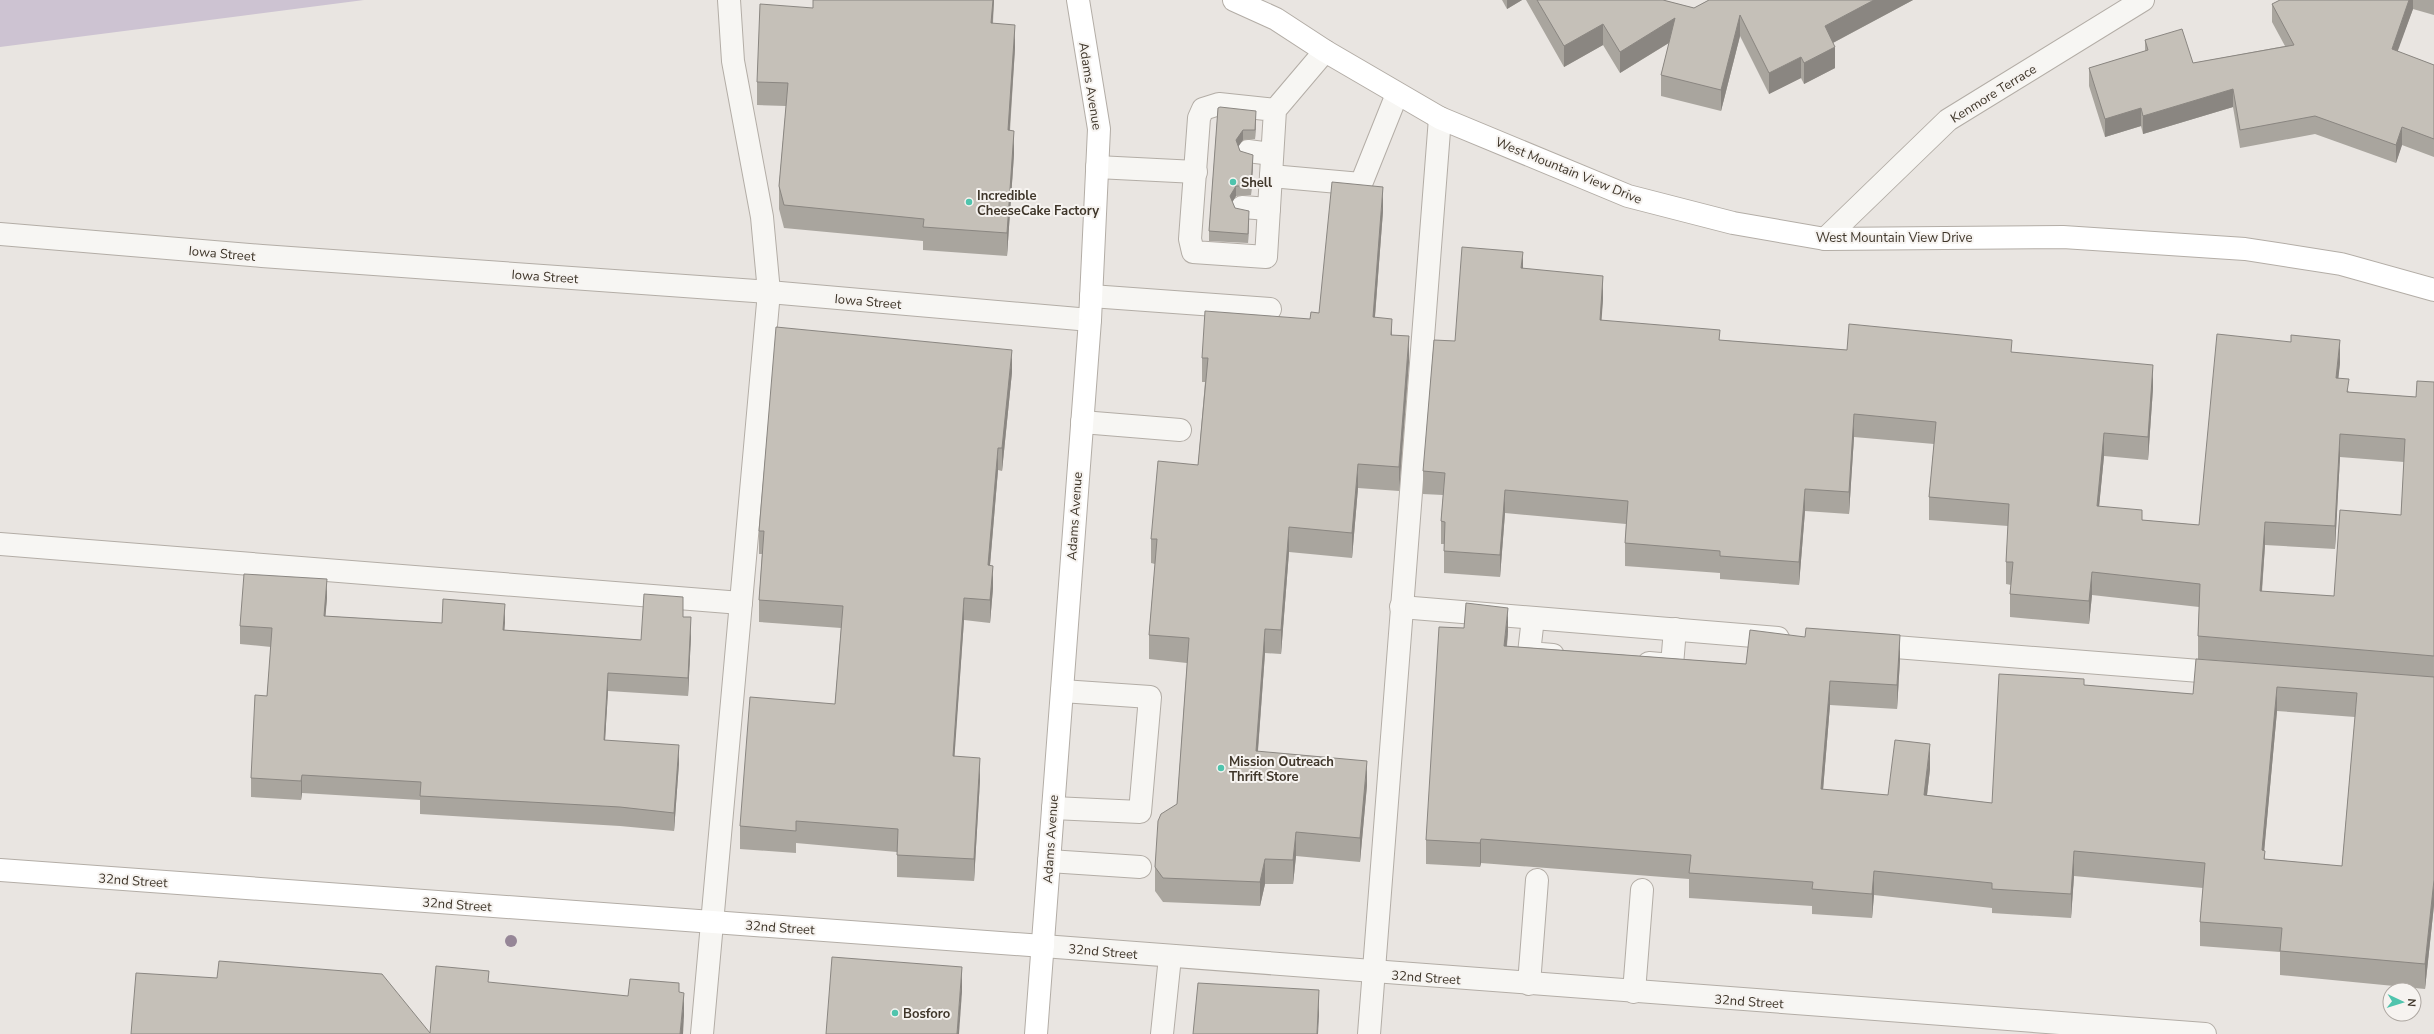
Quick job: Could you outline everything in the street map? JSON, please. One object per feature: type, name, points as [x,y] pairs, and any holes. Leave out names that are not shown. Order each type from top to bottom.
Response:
[{"type":"main road","name":"West Mountain View Drive","points":[[1234,0],[1276,19],[1325,51],[1440,118],[1628,196],[1733,223],[1825,239],[2063,237],[2245,248],[2341,264],[2434,290]]},
{"type":"main road","name":"Adams Avenue","points":[[1036,1034],[1090,320],[1098,167],[1099,129],[1084,2]]},
{"type":"main road","name":"32nd Street","points":[[0,870],[1043,946]]},
{"type":"street","points":[[702,1034],[769,292],[762,217],[733,61],[729,0]]},
{"type":"street","name":"Kenmore Terrace","points":[[1825,239],[1948,120],[2143,0]]},
{"type":"street","points":[[1275,110],[1219,104],[1204,109],[1199,118],[1203,148],[1196,172],[1198,203],[1190,239],[1194,252],[1266,257],[1275,110],[1325,51]]},
{"type":"street","points":[[1271,176],[1361,184],[1397,94]]},
{"type":"street","points":[[1369,1034],[1440,118]]},
{"type":"street","points":[[1248,152],[1272,154]]},
{"type":"street","points":[[1098,167],[1196,172]]},
{"type":"street","points":[[1242,207],[1269,209]]},
{"type":"street","name":"Iowa Street","points":[[0,234],[262,256],[769,292],[1090,320]]},
{"type":"street","points":[[1091,296],[1270,309]]},
{"type":"street","points":[[1082,422],[1180,430]]},
{"type":"street","points":[[0,544],[741,603]]},
{"type":"street","points":[[1401,607],[1802,640]]},
{"type":"street","points":[[1533,618],[1529,653],[1577,657]]},
{"type":"street","points":[[1632,662],[1672,665],[1675,630]]},
{"type":"street","points":[[1850,643],[2245,675]]},
{"type":"street","points":[[1053,808],[1140,812],[1150,697],[1062,691]]},
{"type":"street","points":[[1049,861],[1140,867]]},
{"type":"street","points":[[1529,984],[1537,880]]},
{"type":"street","points":[[1634,992],[1642,890]]},
{"type":"street","name":"32nd Street","points":[[1043,946],[1374,973],[2205,1034]]},
{"type":"street","points":[[1162,1034],[1170,957]]},
{"type":"shaded area","points":[[0,0],[364,0],[0,47]]},
{"type":"building","points":[[813,0],[993,0],[991,23],[1015,25],[1008,130],[1014,131],[1007,233],[923,227],[924,219],[784,205],[779,186],[788,83],[757,82],[760,4],[813,8]]},
{"type":"building","points":[[1537,0],[1663,0],[1694,8],[1709,0],[1874,0],[1825,26],[1835,47],[1804,63],[1801,57],[1769,73],[1740,15],[1721,90],[1661,75],[1675,18],[1620,52],[1603,24],[1564,46]]},
{"type":"building","points":[[2280,0],[2409,0],[2392,49],[2434,65],[2434,139],[2402,127],[2396,145],[2315,116],[2240,130],[2233,89],[2143,116],[2141,108],[2105,119],[2089,68],[2148,50],[2145,40],[2182,29],[2193,63],[2294,45],[2272,4]]},
{"type":"building","name":"Shell","points":[[1218,108],[1256,111],[1255,130],[1243,130],[1236,140],[1240,151],[1253,155],[1251,186],[1236,186],[1230,196],[1235,208],[1249,211],[1248,234],[1209,231]]},
{"type":"building","points":[[1332,182],[1383,187],[1373,317],[1392,319],[1391,335],[1409,336],[1399,467],[1358,464],[1352,533],[1289,527],[1281,630],[1265,629],[1256,751],[1367,761],[1360,838],[1296,832],[1293,860],[1265,859],[1260,882],[1163,878],[1155,867],[1158,821],[1161,814],[1177,804],[1189,638],[1149,635],[1157,539],[1151,539],[1158,461],[1198,465],[1208,358],[1202,358],[1205,311],[1310,319],[1311,312],[1319,313]]},
{"type":"building","points":[[1462,247],[1523,252],[1521,268],[1603,276],[1600,320],[1720,330],[1719,340],[1847,350],[1849,324],[2012,340],[2011,352],[2153,365],[2148,437],[2104,433],[2097,506],[2142,510],[2142,520],[2199,525],[2217,334],[2291,342],[2291,335],[2340,340],[2336,378],[2349,379],[2347,392],[2416,397],[2417,381],[2434,382],[2434,656],[2198,636],[2200,584],[2092,572],[2089,601],[2010,594],[2013,562],[2006,562],[2009,504],[1929,497],[1936,422],[1854,414],[1849,492],[1805,489],[1799,562],[1720,556],[1720,551],[1625,543],[1628,501],[1505,490],[1500,555],[1444,551],[1445,522],[1441,521],[1445,473],[1423,471],[1434,340],[1455,341]],"holes":[[[2340,434],[2405,439],[2401,515],[2340,510],[2334,596],[2260,591],[2265,522],[2335,526]]]},
{"type":"building","points":[[776,327],[1012,350],[1002,448],[998,448],[988,565],[993,566],[990,600],[964,598],[953,756],[980,758],[974,859],[897,855],[898,829],[796,821],[796,831],[740,826],[750,697],[835,704],[843,606],[759,600],[764,531],[759,531]]},
{"type":"building","points":[[244,574],[327,579],[324,616],[442,623],[443,599],[505,604],[503,630],[641,640],[644,594],[683,597],[683,617],[691,617],[688,678],[608,673],[604,740],[679,745],[674,813],[620,807],[420,796],[421,782],[302,775],[301,781],[251,778],[255,695],[267,696],[272,628],[240,626]]},
{"type":"building","points":[[1466,603],[1508,608],[1504,646],[1746,664],[1750,630],[1805,637],[1806,628],[1900,635],[1897,685],[1830,681],[1821,789],[1888,795],[1895,740],[1930,744],[1924,795],[1992,803],[1999,674],[2084,679],[2084,685],[2193,694],[2196,659],[2434,677],[2434,880],[2425,964],[2280,951],[2282,928],[2200,922],[2205,863],[2074,851],[2071,894],[1992,889],[1992,883],[1874,871],[1872,894],[1812,889],[1813,882],[1689,873],[1691,855],[1481,839],[1480,843],[1426,840],[1439,627],[1464,628]],"holes":[[[2277,687],[2357,693],[2342,866],[2264,859],[2265,851],[2262,850]]]},
{"type":"building","name":"Bosforo","points":[[832,957],[962,967],[957,1034],[826,1034]]},
{"type":"building","points":[[219,961],[382,974],[430,1033],[436,966],[489,971],[488,982],[628,996],[630,979],[679,983],[679,992],[684,993],[680,1034],[131,1034],[136,973],[217,978]]},
{"type":"building","points":[[1198,983],[1319,990],[1317,1034],[1193,1034]]},
{"type":"place","name":"Shell","points":[[1233,182]]},
{"type":"place","name":"Incredible CheeseCake Factory","points":[[969,202]]},
{"type":"place","name":"Mission Outreach Thrift Store","points":[[1221,768]]},
{"type":"place","name":"Bosforo","points":[[895,1013]]}]
